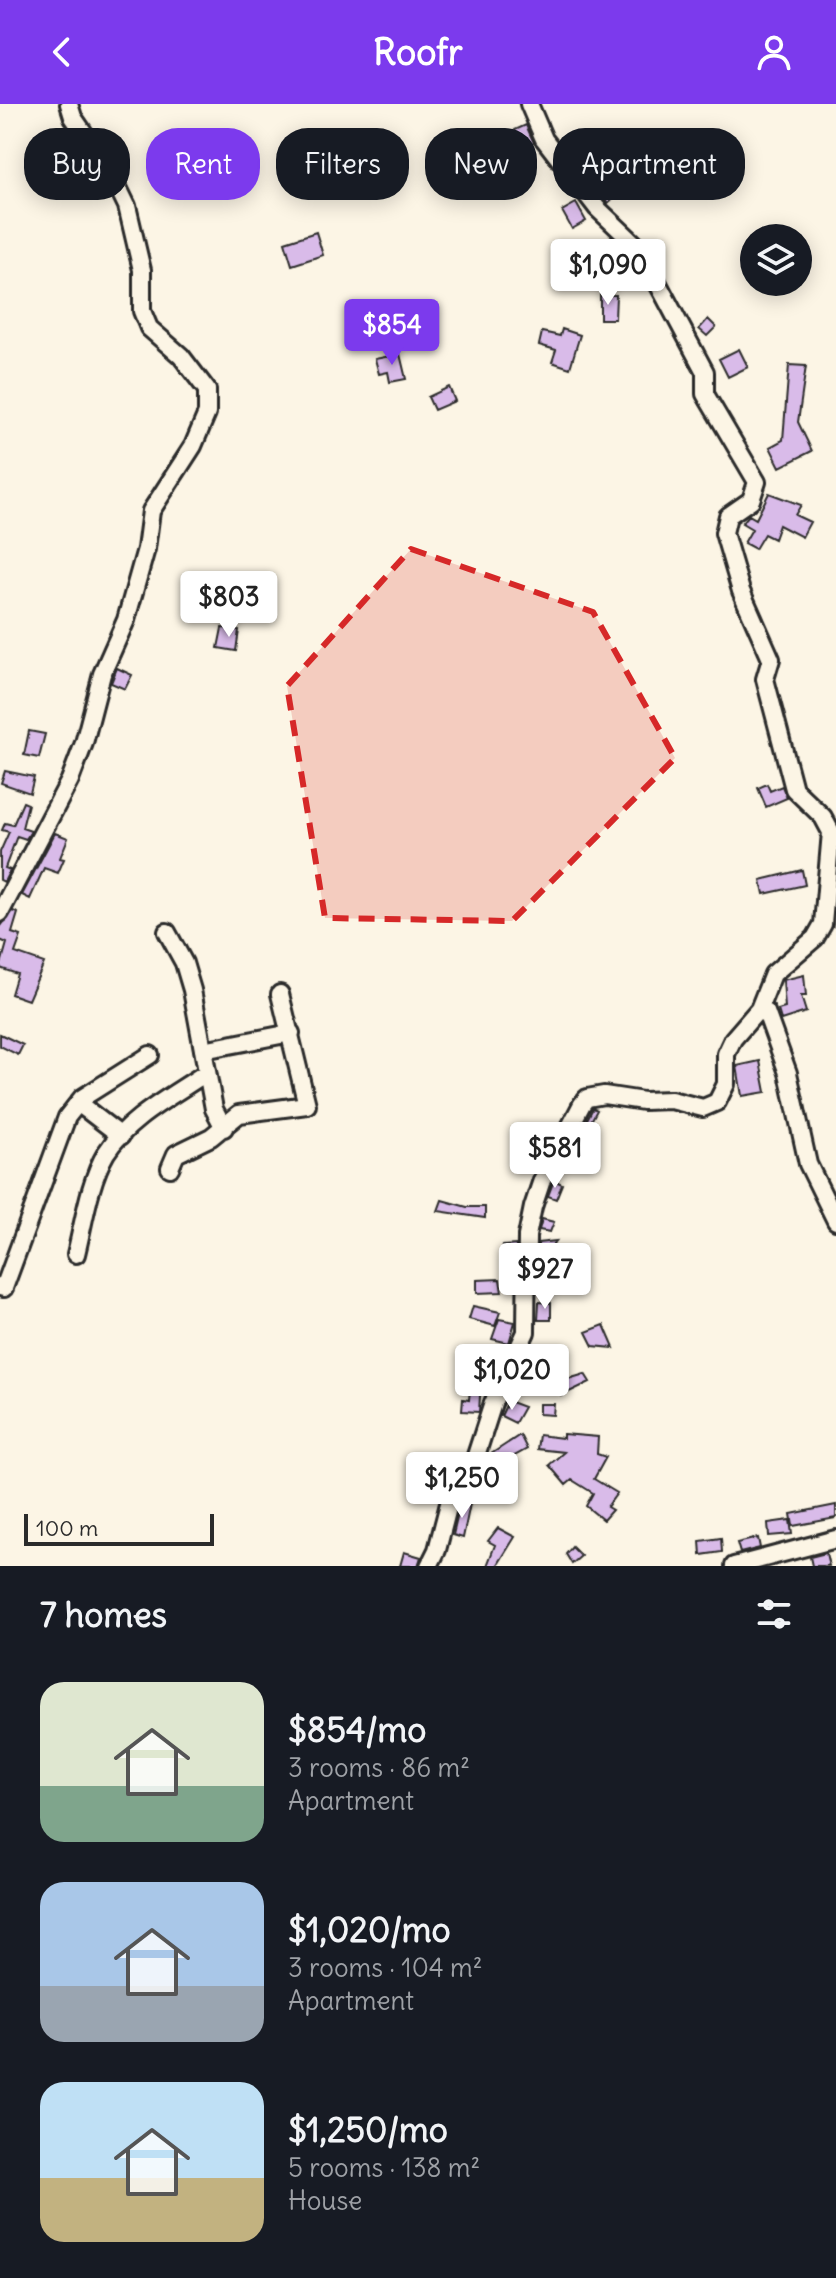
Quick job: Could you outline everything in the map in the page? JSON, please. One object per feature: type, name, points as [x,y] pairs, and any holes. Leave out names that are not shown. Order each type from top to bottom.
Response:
[{"type":"street","points":[[0,913],[70,780],[84,743],[102,674],[126,620],[146,549],[151,511],[193,446],[207,413],[207,390],[181,356],[149,328],[142,311],[142,270],[127,206],[110,171],[73,117],[69,104]]},
{"type":"street","points":[[429,1566],[437,1550],[451,1496],[472,1468],[493,1403],[526,1332],[527,1236],[533,1207],[542,1180],[582,1104],[587,1098],[604,1095],[710,1106],[717,1102],[726,1084],[728,1046],[759,1009],[773,974],[806,947],[823,924],[831,832],[823,817],[794,789],[765,679],[771,659],[741,591],[724,533],[728,516],[751,500],[757,482],[705,394],[705,372],[639,248],[597,208],[579,185],[544,139],[529,104]]},
{"type":"street","points":[[167,932],[184,963],[214,1109],[224,1128]]},
{"type":"street","points":[[170,1168],[176,1154],[224,1128],[239,1114],[252,1109],[307,1105],[280,994]]},
{"type":"street","points":[[759,1009],[766,1012],[788,1073],[808,1164],[836,1221]]},
{"type":"street","points":[[203,1050],[291,1033]]},
{"type":"street","points":[[0,1287],[4,1288],[57,1136],[78,1103],[150,1055]]},
{"type":"street","points":[[76,1254],[98,1172],[107,1152],[121,1136],[207,1072]]},
{"type":"street","points":[[78,1103],[121,1136]]},
{"type":"street","points":[[734,1566],[836,1539]]},
{"type":"highlighted area","points":[[411,549],[593,612],[675,758],[512,921],[325,918],[287,686]]},
{"type":"building","points":[[576,203],[586,221],[572,229],[562,211]]},
{"type":"building","points":[[316,232],[323,255],[292,265],[285,242]]},
{"type":"building","points":[[622,247],[633,266],[613,277],[602,258]]},
{"type":"building","points":[[600,295],[616,295],[615,319],[600,319]]},
{"type":"building","points":[[708,319],[716,327],[707,336],[699,329]]},
{"type":"building","points":[[562,329],[580,335],[570,368],[552,362],[556,350],[539,345],[542,332],[560,336]]},
{"type":"building","points":[[739,349],[748,367],[728,377],[719,359]]},
{"type":"building","points":[[400,354],[406,379],[390,382],[388,372],[379,374],[375,359]]},
{"type":"building","points":[[789,365],[806,366],[798,422],[812,451],[780,467],[770,447],[783,440]]},
{"type":"building","points":[[449,387],[455,401],[434,410],[428,397]]},
{"type":"building","points":[[769,493],[801,505],[795,515],[810,522],[802,537],[779,525],[774,539],[764,534],[755,549],[744,543],[752,529],[742,523],[749,515],[756,519]]},
{"type":"building","points":[[222,628],[239,630],[236,651],[218,648]]},
{"type":"building","points":[[117,668],[132,675],[125,689],[111,683]]},
{"type":"building","points":[[29,731],[45,734],[39,758],[24,755]]},
{"type":"building","points":[[5,771],[34,777],[30,793],[1,783]]},
{"type":"building","points":[[767,784],[770,791],[782,786],[787,798],[766,807],[758,788]]},
{"type":"building","points":[[23,802],[28,804],[22,828],[31,831],[26,839],[17,836],[5,868],[10,870],[4,882],[0,880],[0,852],[9,832],[2,830],[5,823],[13,825]]},
{"type":"building","points":[[55,833],[68,838],[60,858],[64,859],[58,873],[44,868],[30,899],[22,895]]},
{"type":"building","points":[[802,870],[805,885],[764,894],[761,880]]},
{"type":"building","points":[[13,911],[18,913],[12,933],[21,936],[15,953],[44,963],[28,1000],[11,994],[17,974],[0,968],[7,943],[0,940],[0,927]]},
{"type":"building","points":[[804,975],[806,996],[801,996],[806,1012],[781,1020],[778,1010],[785,1008],[783,980]]},
{"type":"building","points":[[0,1034],[23,1045],[18,1055],[0,1046]]},
{"type":"building","points":[[760,1061],[766,1092],[742,1096],[737,1066]]},
{"type":"building","points":[[593,1108],[597,1110],[575,1151],[584,1156],[579,1166],[566,1159]]},
{"type":"building","points":[[554,1180],[562,1184],[556,1199],[548,1196]]},
{"type":"building","points":[[442,1200],[467,1207],[485,1207],[485,1218],[438,1211]]},
{"type":"building","points":[[542,1219],[554,1222],[550,1232],[539,1230]]},
{"type":"building","points":[[556,1241],[546,1253],[538,1256],[538,1243]]},
{"type":"building","points":[[516,1245],[516,1273],[503,1246]]},
{"type":"building","points":[[500,1279],[502,1292],[477,1293],[477,1280]]},
{"type":"building","points":[[539,1302],[551,1303],[551,1320],[538,1320]]},
{"type":"building","points":[[473,1306],[500,1312],[495,1326],[469,1319]]},
{"type":"building","points":[[499,1319],[515,1322],[509,1343],[492,1339]]},
{"type":"building","points":[[604,1325],[614,1348],[593,1346],[586,1332]]},
{"type":"building","points":[[488,1364],[498,1367],[492,1380],[483,1376]]},
{"type":"building","points":[[585,1374],[590,1382],[561,1396],[554,1383]]},
{"type":"building","points":[[471,1379],[481,1379],[479,1412],[462,1411],[463,1399],[469,1400]]},
{"type":"building","points":[[508,1401],[524,1407],[515,1423],[501,1416]]},
{"type":"building","points":[[539,1404],[554,1404],[553,1415],[539,1414]]},
{"type":"building","points":[[563,1434],[598,1437],[597,1454],[606,1457],[594,1479],[617,1493],[607,1507],[612,1510],[603,1520],[586,1506],[593,1493],[572,1480],[566,1485],[549,1465],[564,1452],[537,1449],[539,1435],[563,1438]]},
{"type":"building","points":[[520,1435],[527,1449],[502,1463],[504,1467],[495,1471],[488,1456]]},
{"type":"building","points":[[487,1473],[501,1488],[488,1500],[474,1485]]},
{"type":"building","points":[[461,1501],[470,1504],[463,1538],[453,1535]]},
{"type":"building","points":[[836,1505],[836,1518],[793,1526],[791,1514]]},
{"type":"building","points":[[790,1520],[792,1534],[769,1536],[768,1523]]},
{"type":"building","points":[[498,1528],[515,1537],[497,1566],[487,1566],[495,1545],[488,1541]]},
{"type":"building","points":[[721,1538],[722,1552],[701,1555],[700,1541]]},
{"type":"building","points":[[758,1538],[760,1548],[740,1553],[737,1543]]},
{"type":"building","points":[[572,1547],[581,1556],[572,1564],[566,1554]]},
{"type":"building","points":[[404,1552],[421,1557],[418,1566],[400,1566]]},
{"type":"building","points":[[826,1553],[829,1566],[812,1566],[810,1557]]}]
